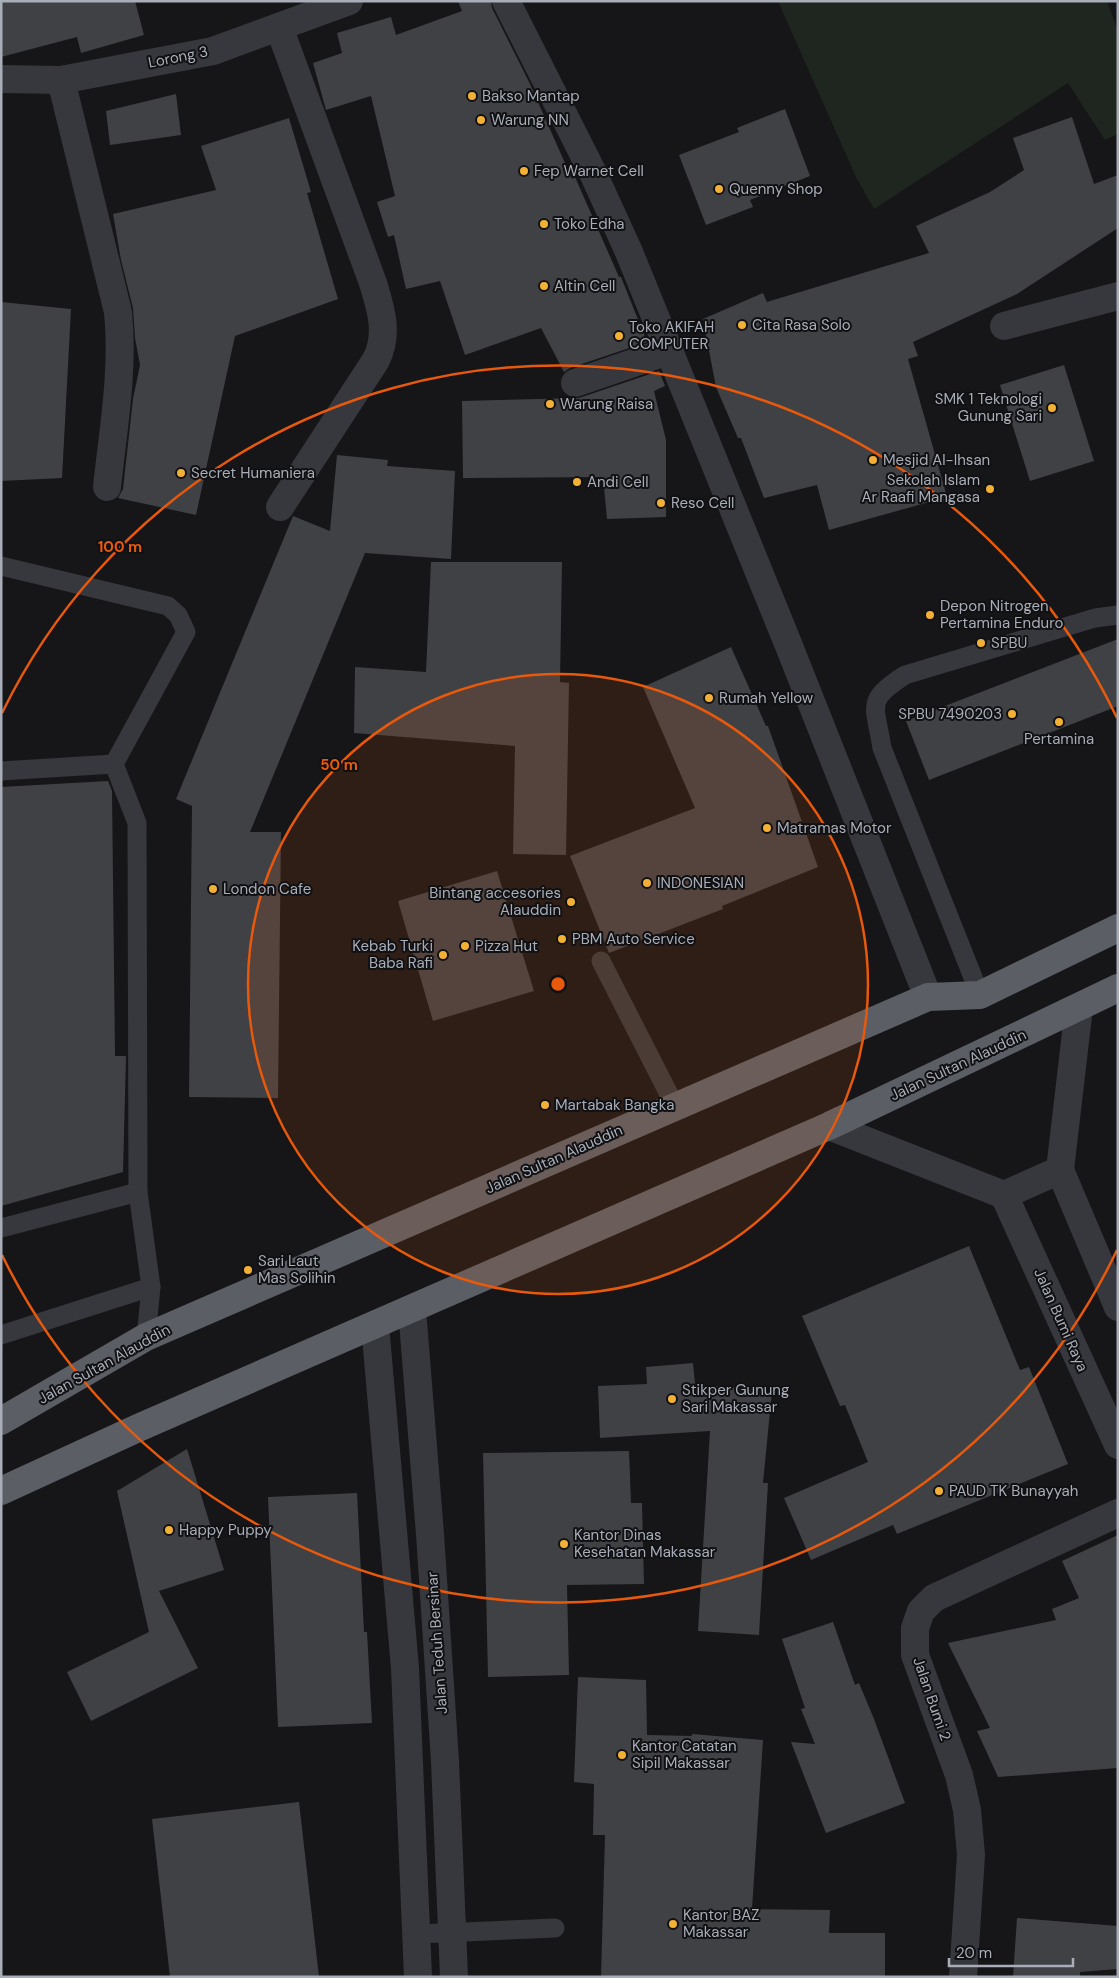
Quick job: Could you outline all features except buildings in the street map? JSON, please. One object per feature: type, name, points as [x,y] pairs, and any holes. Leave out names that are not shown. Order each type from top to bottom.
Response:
[{"type":"highway","name":"Jalan Sultan Alauddin","points":[[1,1421],[146,1337],[928,997],[980,995],[1118,928]]},
{"type":"highway","name":"Jalan Sultan Alauddin","points":[[1,1491],[138,1428],[829,1126],[1118,988]]},
{"type":"street","name":"Lorong 3","points":[[1,79],[61,80],[213,50],[348,1]]},
{"type":"street","points":[[506,1],[593,173],[629,252],[793,655],[928,997]]},
{"type":"street","points":[[279,27],[378,299],[384,336],[382,349],[376,360],[280,507]]},
{"type":"street","points":[[61,80],[118,312],[120,335],[119,366],[107,487]]},
{"type":"street","points":[[1004,326],[1118,296]]},
{"type":"street","points":[[575,383],[668,351]]},
{"type":"street","points":[[1079,1007],[1060,1170],[1118,1308]]},
{"type":"street","points":[[829,1126],[1004,1195],[1060,1170]]},
{"type":"street","name":"Jalan Bumi Raya","points":[[1004,1195],[1118,1444]]},
{"type":"street","name":"Jalan Teduh Bersinar","points":[[412,1309],[439,1668],[450,1932],[454,1977]]},
{"type":"street","points":[[375,1325],[405,1668],[418,1977]]},
{"type":"street","name":"Jalan Bumi 2","points":[[964,1977],[971,1855],[967,1810],[959,1775],[915,1655],[915,1628],[920,1611],[934,1598],[1118,1513]]},
{"type":"street","points":[[405,1668],[439,1668]]},
{"type":"lane","points":[[1,566],[168,606],[184,624],[186,632],[181,643],[114,764]]},
{"type":"lane","points":[[980,995],[882,748],[875,706],[876,698],[884,688],[905,675],[1095,618],[1118,615]]},
{"type":"lane","points":[[1,770],[114,764]]},
{"type":"lane","points":[[114,764],[137,823],[138,1192],[151,1287],[146,1337]]},
{"type":"lane","points":[[601,961],[675,1106]]},
{"type":"lane","points":[[1,1228],[138,1192]]},
{"type":"lane","points":[[1,1336],[151,1287]]},
{"type":"lane","points":[[417,1934],[555,1928]]},
{"type":"shaded area","points":[[778,1],[1107,1],[1118,31],[1118,134],[1105,140],[1068,83],[874,209],[856,177]]},
{"type":"place","name":"Bakso Mantap","points":[[472,96]]},
{"type":"place","name":"Warung NN","points":[[481,120]]},
{"type":"place","name":"Fep Warnet Cell","points":[[524,171]]},
{"type":"place","name":"Quenny Shop","points":[[719,189]]},
{"type":"place","name":"Toko Edha","points":[[544,224]]},
{"type":"place","name":"Altin Cell","points":[[544,286]]},
{"type":"place","name":"Cita Rasa Solo","points":[[742,325]]},
{"type":"place","name":"Toko AKIFAH COMPUTER","points":[[619,336]]},
{"type":"place","name":"Warung Raisa","points":[[550,404]]},
{"type":"place","name":"SMK 1 Teknologi Gunung Sari","points":[[1052,408]]},
{"type":"place","name":"Mesjid Al-Ihsan","points":[[873,460]]},
{"type":"place","name":"Secret Humaniera","points":[[181,473]]},
{"type":"place","name":"Andi Cell","points":[[577,482]]},
{"type":"place","name":"Sekolah Islam Ar Raafi Mangasa","points":[[990,489]]},
{"type":"place","name":"Reso Cell","points":[[661,503]]},
{"type":"place","name":"Depon Nitrogen Pertamina Enduro","points":[[930,615]]},
{"type":"place","name":"SPBU","points":[[981,643]]},
{"type":"place","name":"Rumah Yellow","points":[[709,698]]},
{"type":"place","name":"SPBU 7490203","points":[[1012,714]]},
{"type":"place","name":"Pertamina","points":[[1059,722]]},
{"type":"place","name":"Matramas Motor","points":[[767,828]]},
{"type":"place","name":"INDONESIAN","points":[[647,883]]},
{"type":"place","name":"London Cafe","points":[[213,889]]},
{"type":"place","name":"Bintang accesories Alauddin","points":[[571,902]]},
{"type":"place","name":"PBM Auto Service","points":[[562,939]]},
{"type":"place","name":"Pizza Hut","points":[[465,946]]},
{"type":"place","name":"Kebab Turki Baba Rafi","points":[[443,955]]},
{"type":"place","name":"Martabak Bangka","points":[[545,1105]]},
{"type":"place","name":"Sari Laut Mas Solihin","points":[[248,1270]]},
{"type":"place","name":"Stikper Gunung Sari Makassar","points":[[672,1399]]},
{"type":"place","name":"PAUD TK Bunayyah","points":[[939,1491]]},
{"type":"place","name":"Happy Puppy","points":[[169,1530]]},
{"type":"place","name":"Kantor Dinas Kesehatan Makassar","points":[[564,1544]]},
{"type":"place","name":"Kantor Catatan Sipil Makassar","points":[[622,1755]]},
{"type":"place","name":"Kantor BAZ Makassar","points":[[673,1924]]}]
